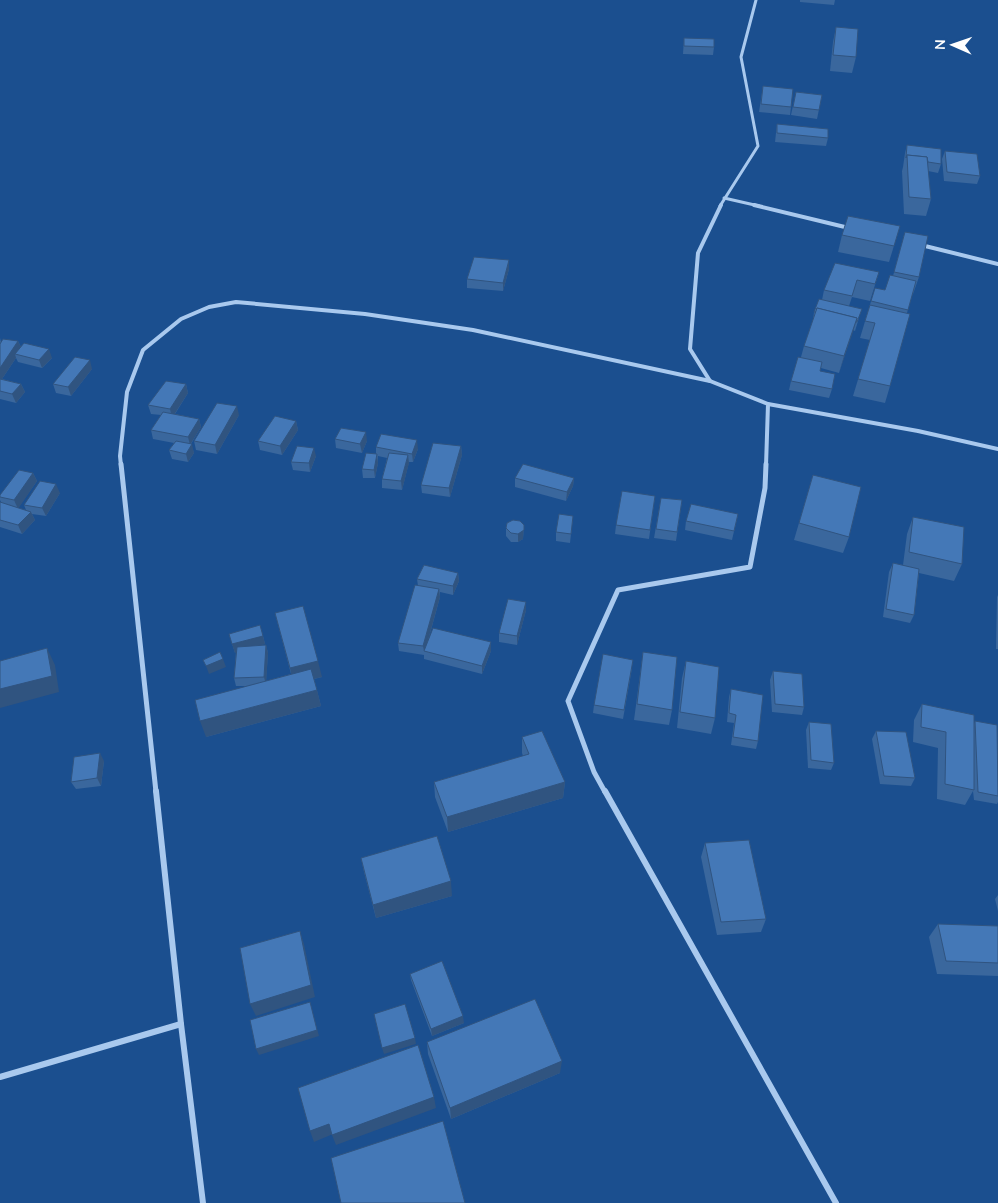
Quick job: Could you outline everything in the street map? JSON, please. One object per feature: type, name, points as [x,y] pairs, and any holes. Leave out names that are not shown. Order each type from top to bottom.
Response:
[{"type":"street","points":[[710,381],[690,349],[698,253],[724,198],[758,146],[741,57],[756,0]]},
{"type":"street","points":[[724,198],[856,230]]},
{"type":"street","points":[[913,243],[998,264]]},
{"type":"street","points":[[203,1203],[181,1024],[120,456],[127,392],[143,350],[181,319],[209,307],[236,302],[365,314],[473,330],[710,381],[768,404],[918,431],[998,450]]},
{"type":"street","points":[[768,404],[765,488],[750,567],[618,590],[568,701],[594,772],[836,1203]]},
{"type":"street","points":[[0,1077],[181,1024]]},
{"type":"building","points":[[836,27],[858,29],[856,57],[833,55]]},
{"type":"building","points":[[684,38],[714,39],[714,47],[684,46]]},
{"type":"building","points":[[763,86],[793,89],[791,107],[761,104]]},
{"type":"building","points":[[796,92],[822,95],[819,110],[793,107]]},
{"type":"building","points":[[777,124],[828,129],[828,138],[777,133]]},
{"type":"building","points":[[907,145],[941,149],[941,164],[928,162],[927,157],[907,155],[906,158]]},
{"type":"building","points":[[945,151],[977,154],[980,176],[947,172]]},
{"type":"building","points":[[907,155],[927,157],[931,199],[909,197]]},
{"type":"building","points":[[848,216],[900,226],[894,246],[842,235]]},
{"type":"building","points":[[905,232],[928,236],[919,277],[894,272]]},
{"type":"building","points":[[474,257],[509,260],[503,283],[467,279]]},
{"type":"building","points":[[835,263],[879,272],[875,284],[857,280],[852,296],[824,290]]},
{"type":"building","points":[[890,275],[916,281],[908,310],[871,301],[875,288],[885,290]]},
{"type":"building","points":[[819,299],[862,309],[857,322],[857,318],[817,308],[816,312],[814,312]]},
{"type":"building","points":[[870,305],[910,314],[890,386],[858,379],[875,323],[865,321]]},
{"type":"building","points":[[817,308],[857,318],[844,356],[804,346]]},
{"type":"building","points":[[3,339],[18,341],[0,368],[0,344]]},
{"type":"building","points":[[24,343],[49,349],[39,360],[15,354]]},
{"type":"building","points":[[75,357],[90,360],[68,387],[53,384]]},
{"type":"building","points":[[798,357],[822,362],[820,371],[835,374],[832,389],[791,381]]},
{"type":"building","points":[[0,379],[21,384],[12,394],[0,391]]},
{"type":"building","points":[[166,381],[186,384],[170,409],[148,405]]},
{"type":"building","points":[[217,403],[237,406],[215,445],[194,441]]},
{"type":"building","points":[[163,412],[199,419],[188,437],[151,430]]},
{"type":"building","points":[[275,416],[296,421],[280,446],[258,441]]},
{"type":"building","points":[[341,428],[366,432],[360,444],[335,439]]},
{"type":"building","points":[[381,434],[417,440],[412,454],[376,447]]},
{"type":"building","points":[[176,441],[192,444],[186,454],[169,450]]},
{"type":"building","points":[[433,443],[461,446],[449,488],[421,485]]},
{"type":"building","points":[[297,446],[314,448],[309,463],[291,462]]},
{"type":"building","points":[[366,453],[377,454],[374,470],[362,469]]},
{"type":"building","points":[[389,453],[408,455],[401,481],[382,479]]},
{"type":"building","points":[[523,464],[574,478],[567,492],[515,478]]},
{"type":"building","points":[[19,470],[33,473],[14,500],[0,497],[0,495]]},
{"type":"building","points":[[813,475],[861,487],[849,537],[799,523]]},
{"type":"building","points":[[40,481],[56,484],[42,508],[24,505]]},
{"type":"building","points":[[622,491],[655,496],[650,530],[616,525]]},
{"type":"building","points":[[661,498],[682,500],[677,532],[656,529]]},
{"type":"building","points":[[0,502],[31,512],[18,525],[0,520]]},
{"type":"building","points":[[691,504],[738,514],[734,531],[686,521]]},
{"type":"building","points":[[559,514],[573,516],[571,534],[556,532]]},
{"type":"building","points":[[913,517],[964,527],[962,564],[909,552]]},
{"type":"building","points":[[513,520],[520,521],[524,525],[524,530],[518,534],[511,533],[506,528],[507,523]]},
{"type":"building","points":[[893,563],[919,569],[914,615],[886,609]]},
{"type":"building","points":[[424,565],[458,573],[453,586],[417,579]]},
{"type":"building","points":[[415,585],[439,589],[423,646],[398,643]]},
{"type":"building","points":[[508,599],[526,602],[517,636],[499,633]]},
{"type":"building","points":[[303,606],[318,661],[290,668],[275,613]]},
{"type":"building","points":[[260,625],[263,636],[232,644],[229,634]]},
{"type":"building","points":[[433,628],[491,642],[482,666],[424,651]]},
{"type":"building","points":[[266,645],[264,677],[234,678],[237,647]]},
{"type":"building","points":[[47,648],[52,676],[0,689],[0,661]]},
{"type":"building","points":[[220,652],[223,659],[206,666],[203,660]]},
{"type":"building","points":[[643,652],[677,657],[672,710],[637,704]]},
{"type":"building","points":[[603,654],[633,660],[624,710],[594,705]]},
{"type":"building","points":[[686,661],[719,667],[715,718],[680,712]]},
{"type":"building","points":[[311,669],[317,690],[200,721],[195,700]]},
{"type":"building","points":[[773,671],[802,674],[804,707],[775,704]]},
{"type":"building","points":[[731,689],[763,695],[758,741],[733,737],[736,715],[729,713]]},
{"type":"building","points":[[922,704],[974,715],[974,790],[945,784],[946,732],[921,727]]},
{"type":"building","points":[[975,721],[997,725],[998,796],[978,792]]},
{"type":"building","points":[[809,722],[831,724],[834,763],[811,760]]},
{"type":"building","points":[[542,731],[565,782],[447,817],[434,782],[529,754],[522,737]]},
{"type":"building","points":[[876,731],[906,732],[915,778],[884,776]]},
{"type":"building","points":[[100,753],[97,778],[71,782],[74,757]]},
{"type":"building","points":[[437,836],[451,881],[373,905],[361,858]]},
{"type":"building","points":[[749,840],[766,919],[721,922],[705,843]]},
{"type":"building","points":[[938,924],[998,926],[998,963],[946,961]]},
{"type":"building","points":[[300,931],[311,985],[250,1004],[240,948]]},
{"type":"building","points":[[442,961],[463,1016],[431,1029],[410,974]]},
{"type":"building","points":[[535,999],[562,1061],[450,1108],[427,1042]]},
{"type":"building","points":[[310,1002],[317,1030],[256,1049],[250,1020]]},
{"type":"building","points":[[405,1004],[415,1038],[382,1048],[374,1014]]},
{"type":"building","points":[[418,1045],[434,1097],[332,1135],[329,1124],[310,1131],[298,1088]]},
{"type":"building","points":[[443,1121],[465,1203],[341,1203],[331,1158]]}]
